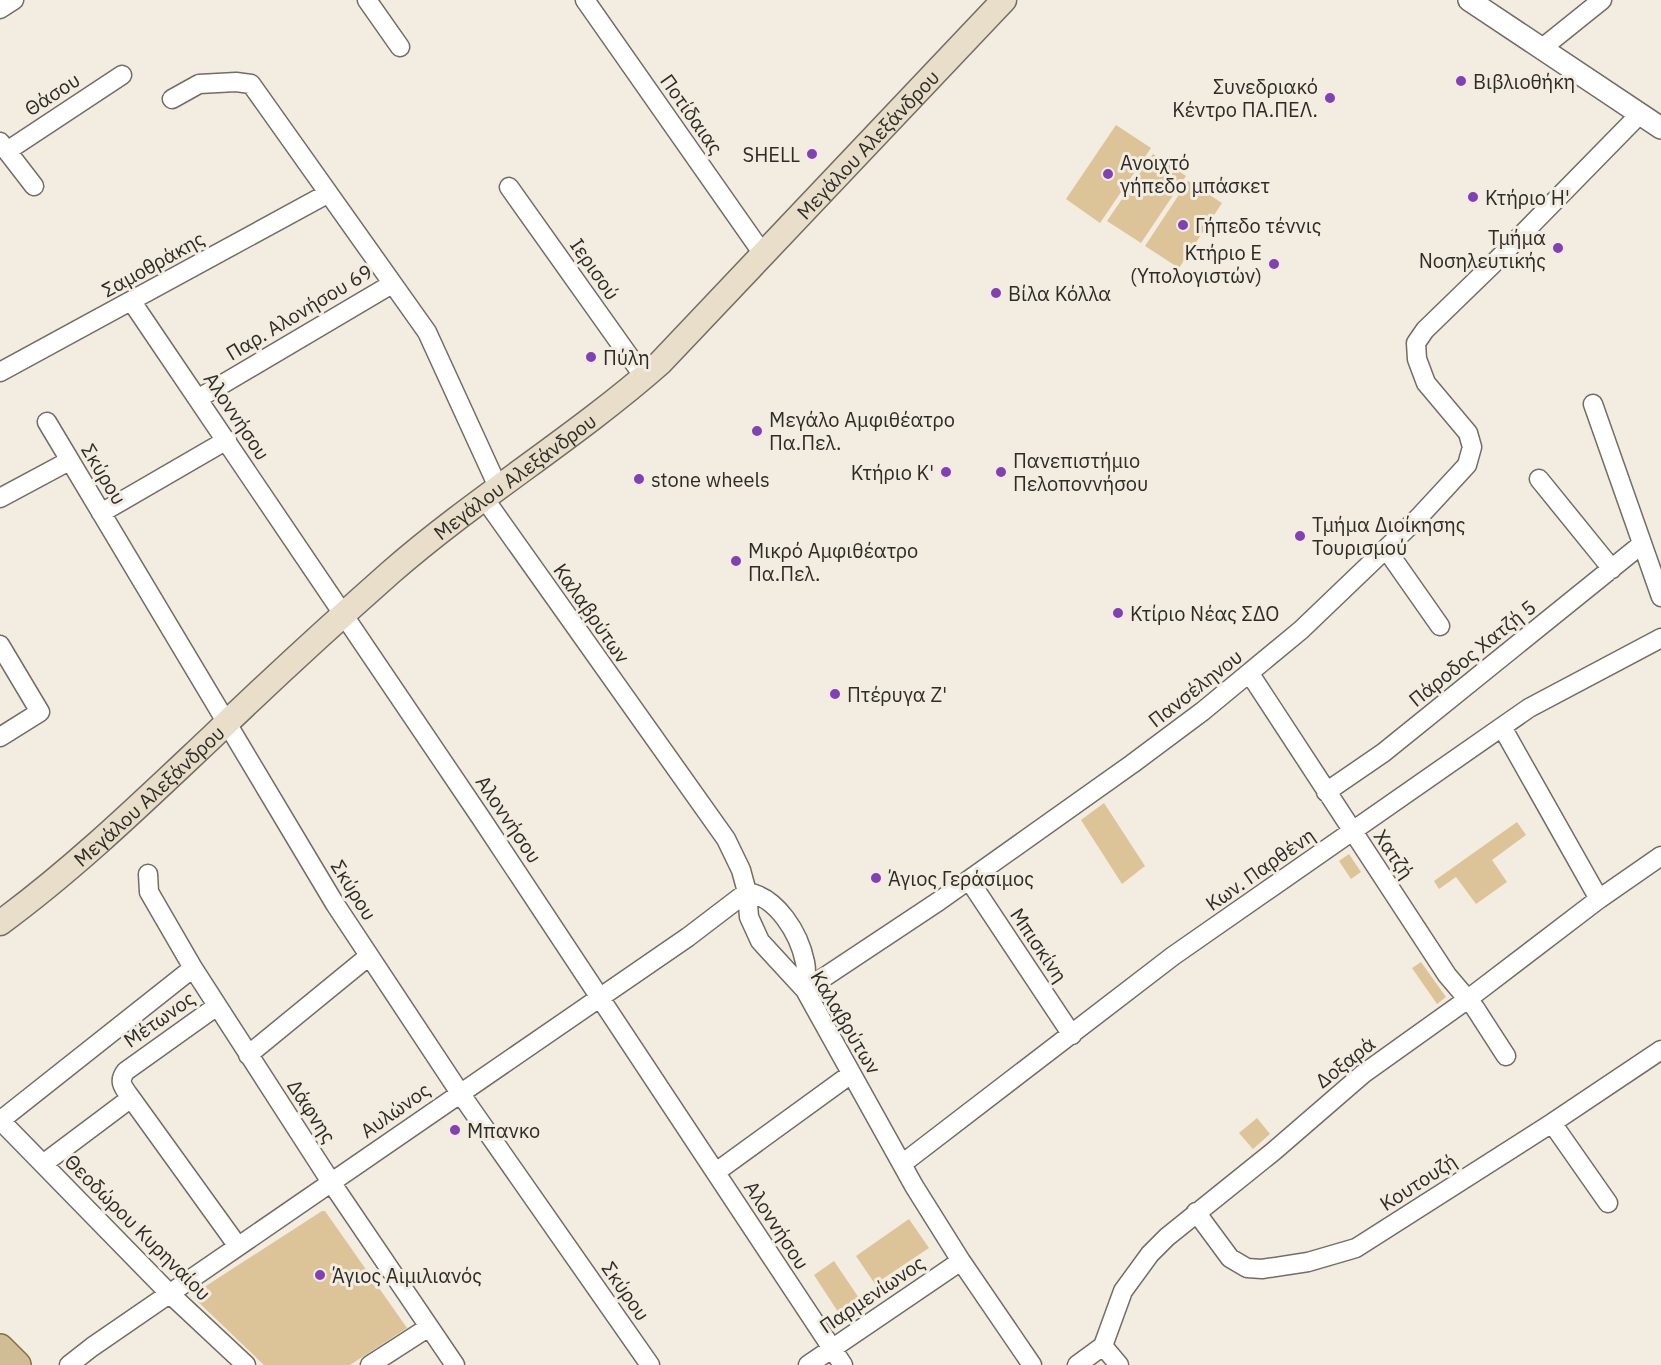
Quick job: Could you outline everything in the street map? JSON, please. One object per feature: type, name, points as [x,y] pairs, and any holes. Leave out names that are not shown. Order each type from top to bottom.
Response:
[{"type":"main road","name":"Μεγάλου Αλεξάνδρου","points":[[0,923],[129,816],[227,722],[408,557],[609,406],[644,377],[678,345],[1004,0]]},
{"type":"main road","points":[[0,1348],[17,1365]]},
{"type":"street","points":[[0,9],[14,0]]},
{"type":"street","points":[[368,0],[400,46]]},
{"type":"street","name":"Ποτίδαιας","points":[[585,0],[763,254]]},
{"type":"street","points":[[1469,0],[1639,115],[1660,126]]},
{"type":"street","points":[[1541,48],[1602,0]]},
{"type":"street","name":"Θάσου","points":[[4,146],[122,75]]},
{"type":"street","name":"Καλαβρύτων","points":[[172,99],[199,84],[236,82],[251,84],[434,345],[491,493],[718,826],[737,860],[747,892],[749,917],[760,941],[805,990],[914,1186],[961,1261],[1032,1365]]},
{"type":"street","name":"Πανσέληνου","points":[[805,990],[969,880],[1171,736],[1250,674],[1301,630],[1386,549],[1461,472],[1472,453],[1471,440],[1468,433],[1432,392],[1417,359],[1416,343],[1425,330],[1639,115]]},
{"type":"street","points":[[4,146],[34,186]]},
{"type":"street","name":"Ιερισού","points":[[509,187],[644,377]]},
{"type":"street","name":"Σαμοθράκης","points":[[0,372],[327,194]]},
{"type":"street","name":"Παρ. Αλονήσου 69","points":[[199,398],[392,284]]},
{"type":"street","name":"Αλοννήσου","points":[[132,302],[344,614],[843,1365]]},
{"type":"street","points":[[1593,404],[1661,597]]},
{"type":"street","name":"Σκύρου","points":[[47,422],[327,892],[460,1092],[650,1365]]},
{"type":"street","points":[[101,513],[227,440]]},
{"type":"street","points":[[0,498],[69,461]]},
{"type":"street","points":[[1539,479],[1612,569]]},
{"type":"street","name":"Πάροδος Χατζή 5","points":[[1326,792],[1383,753],[1642,544]]},
{"type":"street","points":[[1386,549],[1440,626]]},
{"type":"street","name":"Κων. Παρθένη","points":[[902,1164],[1173,956],[1502,727],[1539,702],[1661,638]]},
{"type":"street","points":[[0,645],[40,712],[0,737]]},
{"type":"street","name":"Χατζή","points":[[1250,674],[1447,975],[1468,999],[1506,1056]]},
{"type":"street","points":[[1502,727],[1599,899]]},
{"type":"street","name":"Δοξαρά","points":[[1103,1347],[1120,1299],[1129,1282],[1150,1254],[1196,1212],[1275,1151],[1363,1074],[1468,999],[1599,899],[1661,856]]},
{"type":"street","name":"Δάφνης","points":[[148,874],[149,892],[193,968],[331,1182],[455,1365]]},
{"type":"street","name":"Μπισκίνη","points":[[969,880],[1072,1035]]},
{"type":"street","points":[[747,892],[771,902],[792,931],[805,961],[805,990]]},
{"type":"street","name":"Αυλώνος","points":[[69,1365],[237,1245],[688,937],[747,892]]},
{"type":"street","points":[[248,1055],[369,956]]},
{"type":"street","points":[[0,1120],[193,968]]},
{"type":"street","name":"Μέτωνος","points":[[131,1098],[121,1083],[126,1071],[217,1006]]},
{"type":"street","name":"Κουτουζή","points":[[1196,1212],[1226,1254],[1242,1266],[1262,1269],[1318,1260],[1356,1248],[1552,1123],[1661,1050]]},
{"type":"street","points":[[716,1172],[851,1074]]},
{"type":"street","points":[[43,1164],[131,1098],[237,1245]]},
{"type":"street","name":"Θεοδώρου Κυρηναίου","points":[[0,1120],[169,1293],[246,1365]]},
{"type":"street","points":[[1552,1123],[1608,1203]]},
{"type":"street","name":"Παρμενίωνος","points":[[808,1365],[961,1261]]},
{"type":"street","points":[[370,1365],[429,1327]]},
{"type":"street","points":[[1077,1365],[1103,1347],[1119,1365]]},
{"type":"shaded area","name":"Ανοιχτό γήπεδο μπάσκετ","points":[[1116,125],[1151,148],[1100,223],[1066,199]]},
{"type":"shaded area","name":"Ανοιχτό γήπεδο μπάσκετ","points":[[1153,154],[1186,176],[1141,243],[1107,221]]},
{"type":"shaded area","name":"Γήπεδο τέννις","points":[[1188,181],[1222,203],[1179,268],[1145,246]]},
{"type":"shaded area","points":[[1104,803],[1145,866],[1122,884],[1081,820]]},
{"type":"shaded area","points":[[1517,822],[1526,835],[1492,860],[1507,882],[1476,904],[1456,877],[1439,889],[1434,881]]},
{"type":"shaded area","points":[[1349,854],[1361,872],[1351,879],[1339,861]]},
{"type":"shaded area","points":[[1421,962],[1446,997],[1437,1004],[1412,968]]},
{"type":"shaded area","points":[[1257,1118],[1270,1134],[1253,1149],[1239,1133]]},
{"type":"shaded area","points":[[325,1211],[407,1328],[350,1365],[264,1365],[194,1298],[195,1293]]},
{"type":"shaded area","points":[[909,1219],[929,1248],[875,1284],[856,1256]]},
{"type":"shaded area","points":[[834,1261],[861,1301],[840,1315],[814,1275]]},
{"type":"place","name":"Βιβλιοθήκη","points":[[1461,81]]},
{"type":"place","name":"Συνεδριακό Κέντρο ΠΑ.ΠΕΛ.","points":[[1330,98]]},
{"type":"place","name":"SHELL","points":[[812,154]]},
{"type":"place","name":"Ανοιχτό γήπεδο μπάσκετ","points":[[1108,174]]},
{"type":"place","name":"Κτήριο Η'","points":[[1473,197]]},
{"type":"place","name":"Γήπεδο τέννις","points":[[1183,225]]},
{"type":"place","name":"Τμήμα Νοσηλευτικής","points":[[1558,248]]},
{"type":"place","name":"Κτήριο Ε (Υπολογιστών)","points":[[1274,264]]},
{"type":"place","name":"Βίλα Κόλλα","points":[[996,293]]},
{"type":"place","name":"Πύλη","points":[[591,357]]},
{"type":"place","name":"Μεγάλο Αμφιθέατρο Πα.Πελ.","points":[[757,431]]},
{"type":"place","name":"Κτήριο Κ'","points":[[946,472]]},
{"type":"place","name":"Πανεπιστήμιο Πελοποννήσου","points":[[1001,472]]},
{"type":"place","name":"stone wheels","points":[[639,479]]},
{"type":"place","name":"Τμήμα Διοίκησης Τουρισμού","points":[[1300,536]]},
{"type":"place","name":"Μικρό Αμφιθέατρο Πα.Πελ.","points":[[736,561]]},
{"type":"place","name":"Κτίριο Νέας ΣΔΟ","points":[[1118,613]]},
{"type":"place","name":"Πτέρυγα Ζ'","points":[[835,694]]},
{"type":"place","name":"Άγιος Γεράσιμος","points":[[876,878]]},
{"type":"place","name":"Μπανκο","points":[[455,1130]]},
{"type":"place","name":"Άγιος Αιμιλιανός","points":[[320,1275]]}]
